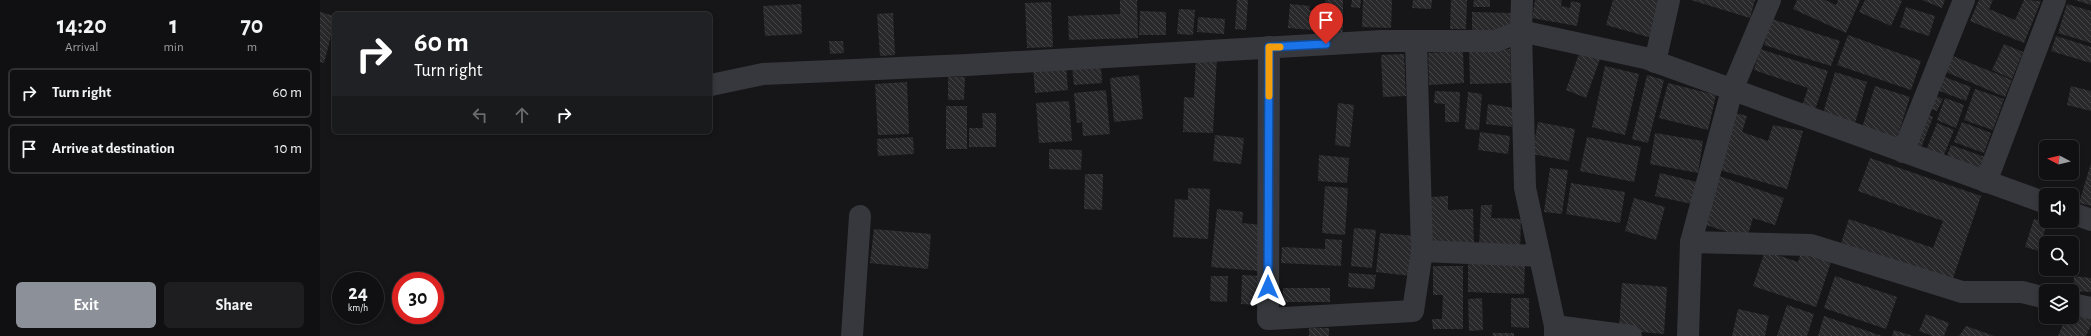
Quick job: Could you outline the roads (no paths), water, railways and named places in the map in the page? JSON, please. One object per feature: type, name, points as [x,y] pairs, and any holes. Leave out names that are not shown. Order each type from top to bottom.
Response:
[{"type":"street","points":[[1522,0],[1525,188],[1555,331],[1630,336]]},
{"type":"street","points":[[1655,62],[1669,0]]},
{"type":"street","points":[[1688,336],[1691,242],[1732,90],[1770,0]]},
{"type":"street","points":[[1903,152],[1964,0]]},
{"type":"street","points":[[1986,182],[2055,0]]},
{"type":"street","points":[[712,85],[764,74],[975,64],[1382,41],[1496,41],[1522,31],[1655,62],[2039,201]]},
{"type":"street","points":[[1269,47],[1268,319],[1413,311],[1422,252],[1416,41]]},
{"type":"street","points":[[852,336],[860,216]]},
{"type":"street","points":[[2079,216],[2091,220]]},
{"type":"street","points":[[1691,242],[1811,246],[1962,292],[2022,292],[2039,296]]},
{"type":"street","points":[[1422,252],[1540,256]]},
{"type":"street","points":[[2079,305],[2091,308]]}]
